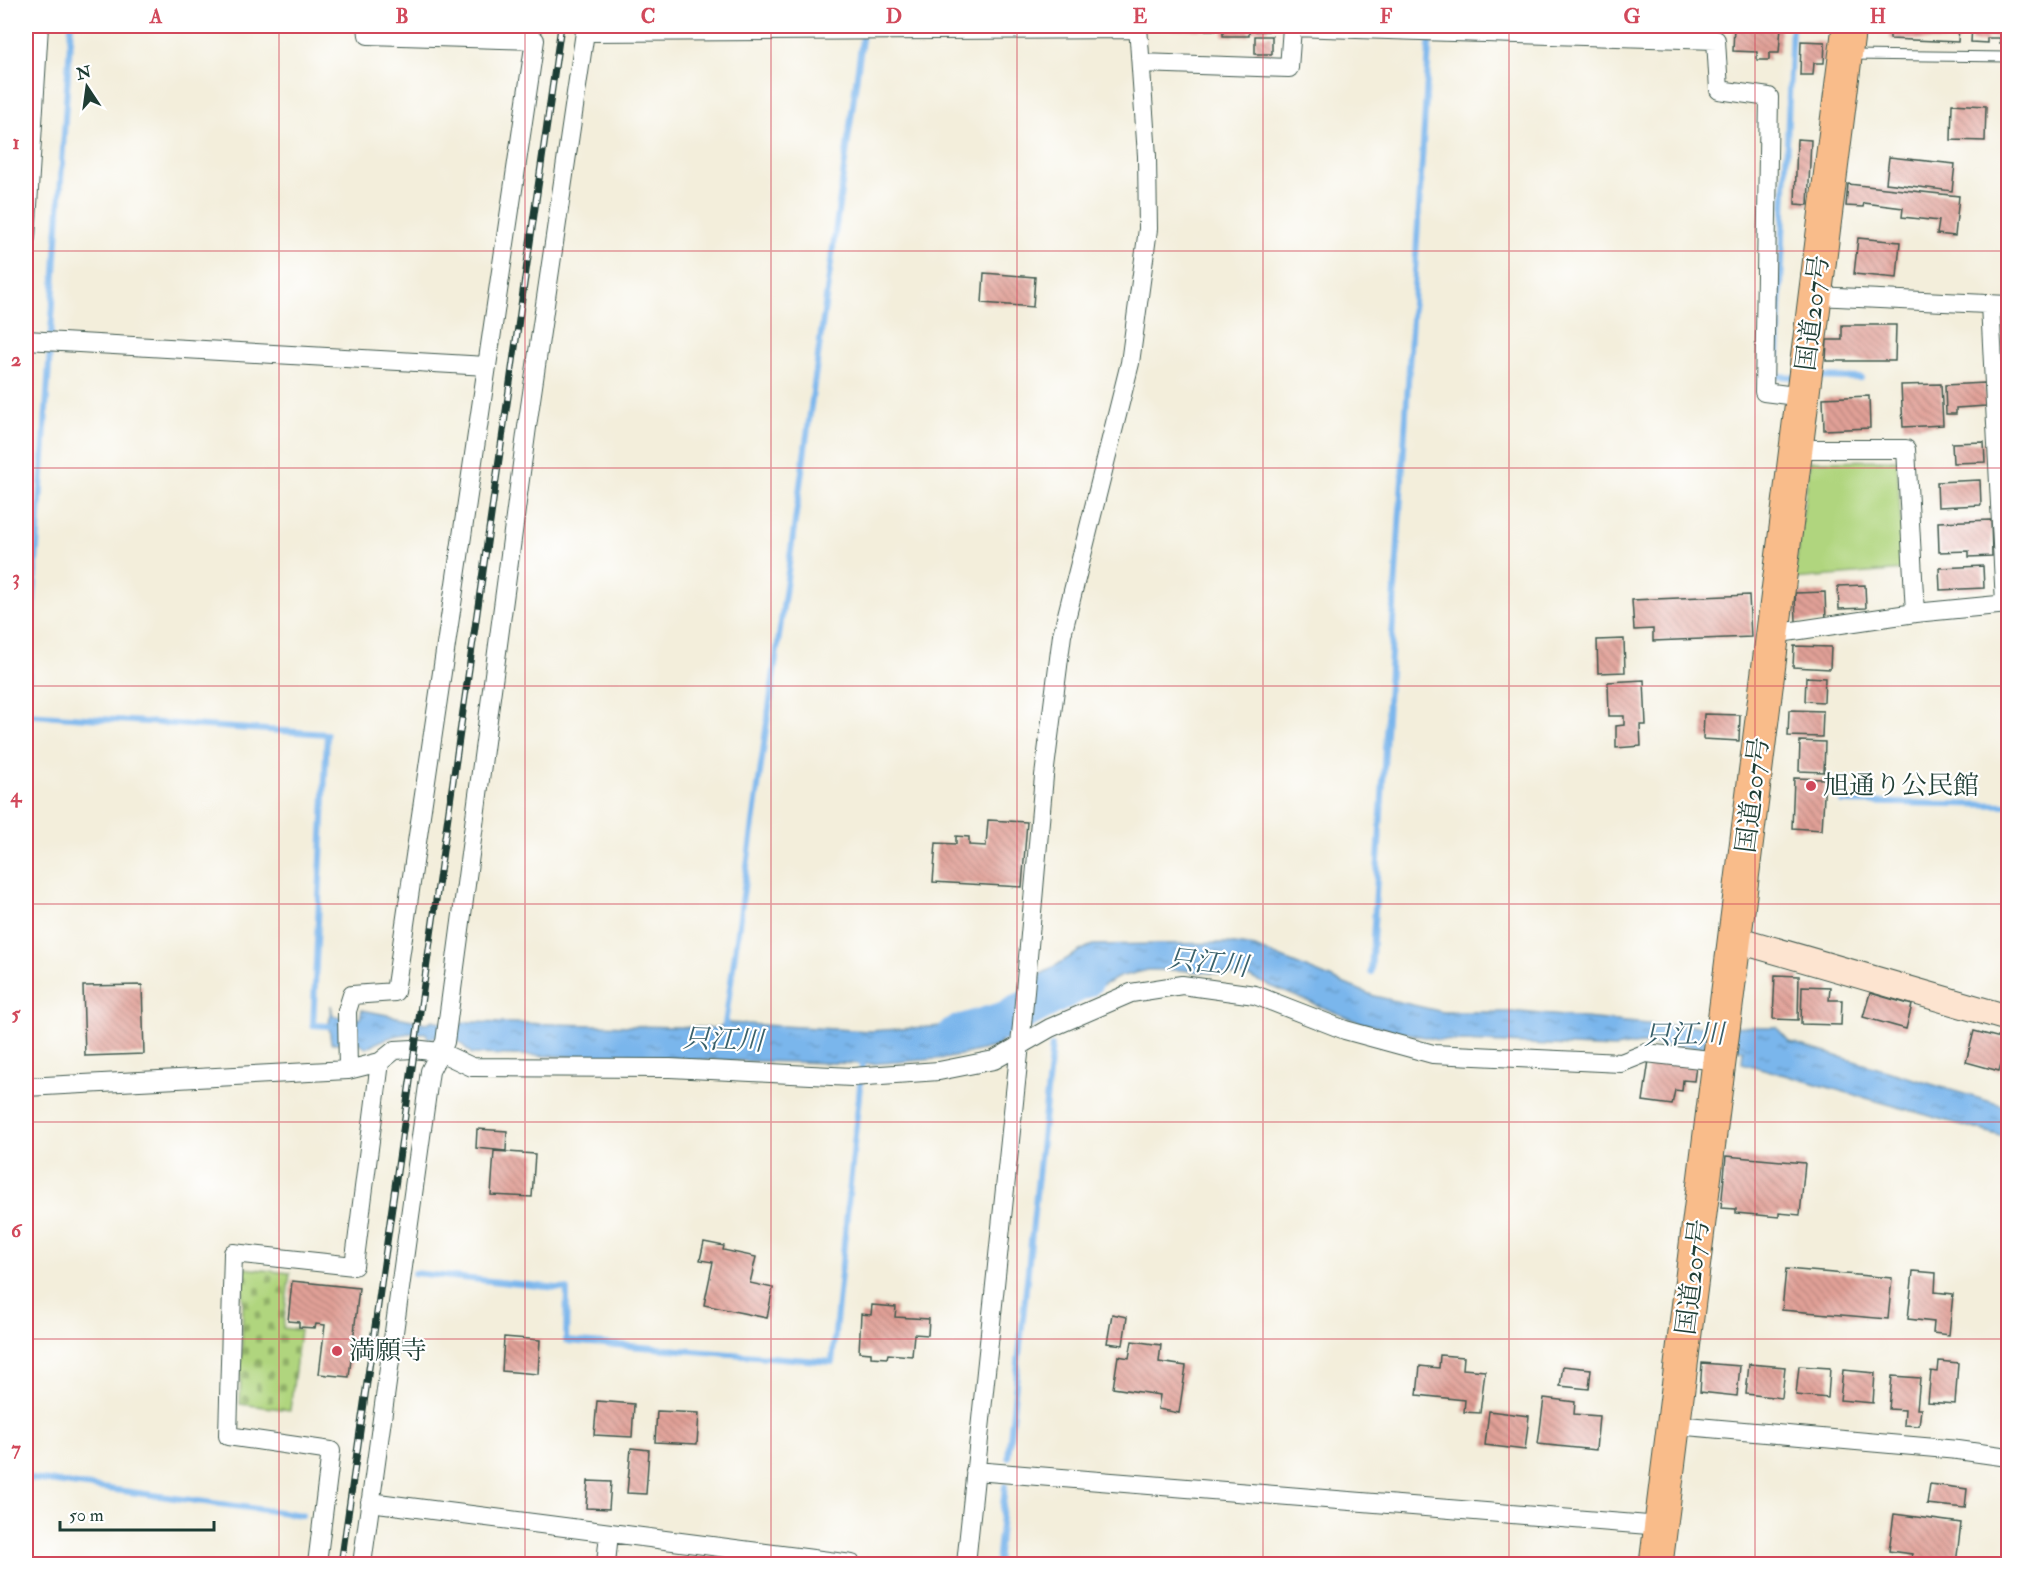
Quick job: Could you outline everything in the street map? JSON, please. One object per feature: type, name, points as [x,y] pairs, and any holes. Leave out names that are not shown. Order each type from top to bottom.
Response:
[{"type":"highway","name":"国道207号","points":[[1656,1564],[1676,1425],[1719,1061],[1847,40]]},
{"type":"street","points":[[26,238],[39,26]]},
{"type":"street","points":[[348,1070],[347,1011],[352,995],[395,992],[535,40],[368,35],[367,26]]},
{"type":"street","points":[[362,1564],[430,1071],[442,1047],[448,1020],[526,439],[585,32],[1138,27],[1147,156],[1148,229],[1130,363],[1062,635],[1044,776],[1026,987],[966,1564]]},
{"type":"street","points":[[1141,63],[1289,68],[1292,27],[1716,40],[1719,90],[1768,97],[1764,392],[1804,385]]},
{"type":"street","points":[[1816,296],[2008,305]]},
{"type":"street","points":[[1773,634],[2007,604],[1990,304]]},
{"type":"street","points":[[43,341],[487,366]]},
{"type":"street","points":[[1796,449],[1906,449],[1915,614]]},
{"type":"street","points":[[1735,939],[2008,1018]]},
{"type":"street","points":[[26,1087],[348,1070],[380,1062],[394,1050],[442,1047],[472,1067],[670,1068],[860,1076],[939,1071],[994,1060],[1050,1028],[1131,993],[1182,985],[1255,995],[1346,1030],[1432,1053],[1621,1063],[1646,1053],[1719,1061]]},
{"type":"street","points":[[317,1564],[331,1451],[228,1436],[233,1253],[354,1266],[380,1062]]},
{"type":"street","points":[[1676,1425],[1958,1450],[2008,1457]]},
{"type":"street","points":[[975,1471],[1661,1526]]},
{"type":"street","points":[[370,1502],[852,1564]]},
{"type":"street","points":[[606,1564],[609,1533]]},
{"type":"lane","points":[[1847,40],[2008,57]]},
{"type":"green space","points":[[1897,460],[1904,570],[1794,579],[1810,461]]},
{"type":"green space","points":[[244,1268],[290,1273],[283,1328],[300,1330],[290,1410],[240,1404]]},
{"type":"water","points":[[1227,943],[1255,947],[1374,996],[1443,1012],[1520,1012],[1659,1025],[1776,1027],[1790,1042],[2008,1107],[2008,1138],[1742,1063],[1743,1050],[1641,1044],[1615,1048],[1438,1040],[1361,1023],[1246,976],[1179,970],[1148,970],[1119,977],[1053,1012],[1042,1000],[1039,991],[1039,975],[1093,945]]},
{"type":"water","points":[[331,1005],[333,1016],[360,1019],[362,1010],[427,1023],[433,1020],[451,1026],[467,1022],[717,1028],[728,1023],[870,1031],[943,1026],[998,1012],[1011,1027],[998,1046],[948,1058],[870,1064],[472,1054],[453,1036],[428,1038],[426,1033],[395,1036],[366,1048],[359,1043],[331,1043],[329,1026]]},
{"type":"building","points":[[1170,26],[1216,26],[1216,30],[1170,30]]},
{"type":"building","points":[[1223,26],[1268,26],[1268,31],[1249,31],[1249,36],[1223,36]]},
{"type":"building","points":[[1734,26],[1781,26],[1779,53],[1769,53],[1769,60],[1757,60],[1757,52],[1733,51]]},
{"type":"building","points":[[1890,26],[1959,26],[1958,42],[1890,39]]},
{"type":"building","points":[[1972,26],[2008,26],[2008,44],[2000,43],[2000,38],[1987,38],[1987,43],[1971,42]]},
{"type":"building","points":[[1255,36],[1272,36],[1272,54],[1255,54]]},
{"type":"building","points":[[1801,41],[1825,42],[1824,63],[1814,63],[1813,75],[1800,75]]},
{"type":"building","points":[[1952,104],[1986,106],[1985,141],[1951,140]]},
{"type":"building","points":[[1797,139],[1811,140],[1808,205],[1795,204]]},
{"type":"building","points":[[1889,157],[1955,164],[1952,191],[1886,183]]},
{"type":"building","points":[[1848,184],[1959,196],[1955,236],[1937,234],[1939,221],[1902,217],[1903,208],[1864,203],[1863,207],[1846,206]]},
{"type":"building","points":[[1858,238],[1900,242],[1897,278],[1854,274]]},
{"type":"building","points":[[984,273],[1035,277],[1033,307],[982,303]]},
{"type":"building","points":[[1842,325],[1896,325],[1895,361],[1826,361],[1827,340],[1842,340]]},
{"type":"building","points":[[1985,383],[1986,406],[1956,408],[1956,414],[1946,414],[1945,385]]},
{"type":"building","points":[[1941,384],[1943,425],[1903,427],[1901,385]]},
{"type":"building","points":[[1869,396],[1870,428],[1824,430],[1823,398]]},
{"type":"building","points":[[1984,442],[1985,462],[1953,463],[1952,443]]},
{"type":"building","points":[[1980,480],[1981,505],[1938,507],[1937,482]]},
{"type":"building","points":[[1991,520],[1992,556],[1969,557],[1969,551],[1939,552],[1938,522]]},
{"type":"building","points":[[1983,566],[1984,588],[1940,590],[1939,568]]},
{"type":"building","points":[[1865,585],[1866,608],[1839,609],[1838,586]]},
{"type":"building","points":[[1825,592],[1826,621],[1796,622],[1795,593]]},
{"type":"building","points":[[1749,595],[1751,637],[1653,641],[1653,629],[1634,630],[1632,600]]},
{"type":"building","points":[[1624,639],[1625,672],[1598,673],[1597,640]]},
{"type":"building","points":[[1794,646],[1831,647],[1830,669],[1793,667]]},
{"type":"building","points":[[1806,677],[1825,678],[1824,702],[1805,701]]},
{"type":"building","points":[[1644,680],[1646,725],[1640,725],[1641,746],[1616,748],[1616,726],[1624,725],[1624,716],[1609,716],[1608,682]]},
{"type":"building","points":[[1789,710],[1823,711],[1822,737],[1788,736]]},
{"type":"building","points":[[1704,714],[1740,715],[1739,741],[1703,739]]},
{"type":"building","points":[[1800,741],[1825,742],[1824,772],[1799,771]]},
{"type":"building","points":[[1794,778],[1825,779],[1822,830],[1792,828]]},
{"type":"building","points":[[988,820],[1027,822],[1022,887],[933,882],[936,843],[956,844],[956,836],[969,837],[969,845],[986,846]]},
{"type":"building","points":[[1775,975],[1799,976],[1798,1020],[1773,1019]]},
{"type":"building","points":[[142,985],[144,1054],[85,1056],[83,986]]},
{"type":"building","points":[[1802,986],[1830,987],[1829,1000],[1842,1000],[1841,1025],[1801,1024]]},
{"type":"building","points":[[1870,993],[1912,1005],[1906,1029],[1863,1017]]},
{"type":"building","points":[[1974,1031],[2008,1040],[1999,1071],[1966,1062]]},
{"type":"building","points":[[1649,1060],[1696,1066],[1694,1081],[1683,1080],[1682,1091],[1675,1090],[1672,1105],[1643,1101]]},
{"type":"building","points":[[477,1129],[507,1131],[506,1151],[476,1148]]},
{"type":"building","points":[[494,1151],[535,1154],[532,1197],[491,1195]]},
{"type":"building","points":[[1726,1156],[1805,1163],[1800,1215],[1779,1213],[1779,1217],[1736,1213],[1736,1209],[1721,1208]]},
{"type":"building","points":[[704,1242],[724,1246],[723,1250],[756,1257],[750,1283],[773,1288],[767,1318],[704,1305],[713,1262],[700,1260]]},
{"type":"building","points":[[1786,1269],[1892,1278],[1888,1319],[1782,1310]]},
{"type":"building","points":[[1913,1271],[1936,1273],[1935,1292],[1953,1294],[1949,1335],[1933,1333],[1934,1322],[1908,1319]]},
{"type":"building","name":"満願寺","points":[[292,1281],[359,1288],[349,1377],[319,1374],[325,1325],[316,1324],[315,1328],[299,1327],[299,1322],[288,1321]]},
{"type":"building","points":[[872,1305],[896,1307],[895,1317],[929,1319],[928,1335],[914,1334],[912,1356],[888,1354],[887,1358],[871,1357],[871,1353],[859,1352],[861,1314],[871,1315]]},
{"type":"building","points":[[1112,1314],[1127,1317],[1123,1345],[1107,1343]]},
{"type":"building","points":[[504,1337],[540,1340],[538,1374],[502,1371]]},
{"type":"building","points":[[1132,1341],[1161,1345],[1159,1362],[1186,1366],[1179,1413],[1158,1409],[1160,1395],[1113,1388],[1118,1356],[1129,1358]]},
{"type":"building","points":[[1440,1355],[1464,1357],[1463,1369],[1485,1371],[1480,1413],[1464,1412],[1465,1400],[1417,1395],[1420,1366],[1439,1368]]},
{"type":"building","points":[[1939,1361],[1958,1363],[1955,1404],[1928,1402],[1931,1371],[1938,1372]]},
{"type":"building","points":[[1702,1363],[1740,1366],[1737,1396],[1700,1392]]},
{"type":"building","points":[[1749,1364],[1785,1367],[1782,1398],[1746,1394]]},
{"type":"building","points":[[1563,1366],[1591,1369],[1589,1389],[1560,1386]]},
{"type":"building","points":[[1799,1366],[1830,1368],[1828,1398],[1796,1395]]},
{"type":"building","points":[[1843,1370],[1875,1373],[1873,1403],[1840,1400]]},
{"type":"building","points":[[1892,1376],[1920,1378],[1917,1409],[1921,1409],[1919,1426],[1904,1425],[1905,1410],[1889,1409]]},
{"type":"building","points":[[1544,1398],[1575,1402],[1574,1414],[1599,1416],[1596,1450],[1538,1444]]},
{"type":"building","points":[[597,1401],[634,1404],[632,1437],[594,1435]]},
{"type":"building","points":[[657,1411],[699,1413],[697,1444],[655,1442]]},
{"type":"building","points":[[1489,1411],[1529,1416],[1525,1450],[1485,1445]]},
{"type":"building","points":[[631,1448],[649,1450],[646,1494],[627,1493]]},
{"type":"building","points":[[588,1481],[611,1482],[609,1509],[586,1508]]},
{"type":"building","points":[[1930,1484],[1967,1489],[1965,1508],[1927,1504]]},
{"type":"building","points":[[1894,1514],[1961,1523],[1956,1564],[1911,1561],[1912,1554],[1889,1551]]},
{"type":"waterway","points":[[26,717],[71,26]]},
{"type":"waterway","points":[[1792,26],[1777,376],[1794,377]]},
{"type":"waterway","points":[[724,1032],[863,32]]},
{"type":"waterway","points":[[1371,972],[1430,32]]},
{"type":"waterway","points":[[1813,377],[1861,378]]},
{"type":"waterway","points":[[26,714],[327,734],[313,1025],[329,1026]]},
{"type":"waterway","points":[[1842,802],[2008,805]]},
{"type":"waterway","name":"只江川","points":[[956,1035],[1006,1020],[1085,979]]},
{"type":"waterway","points":[[1008,1457],[1052,1046]]},
{"type":"waterway","points":[[414,1273],[567,1289],[566,1341],[832,1362],[863,1056]]},
{"type":"waterway","points":[[26,1478],[302,1515]]},
{"type":"waterway","points":[[997,1564],[1005,1486]]},
{"type":"railway","points":[[341,1564],[561,26]]},
{"type":"place","name":"旭通り公民館","points":[[1811,786]]},
{"type":"place","name":"満願寺","points":[[337,1351]]}]
